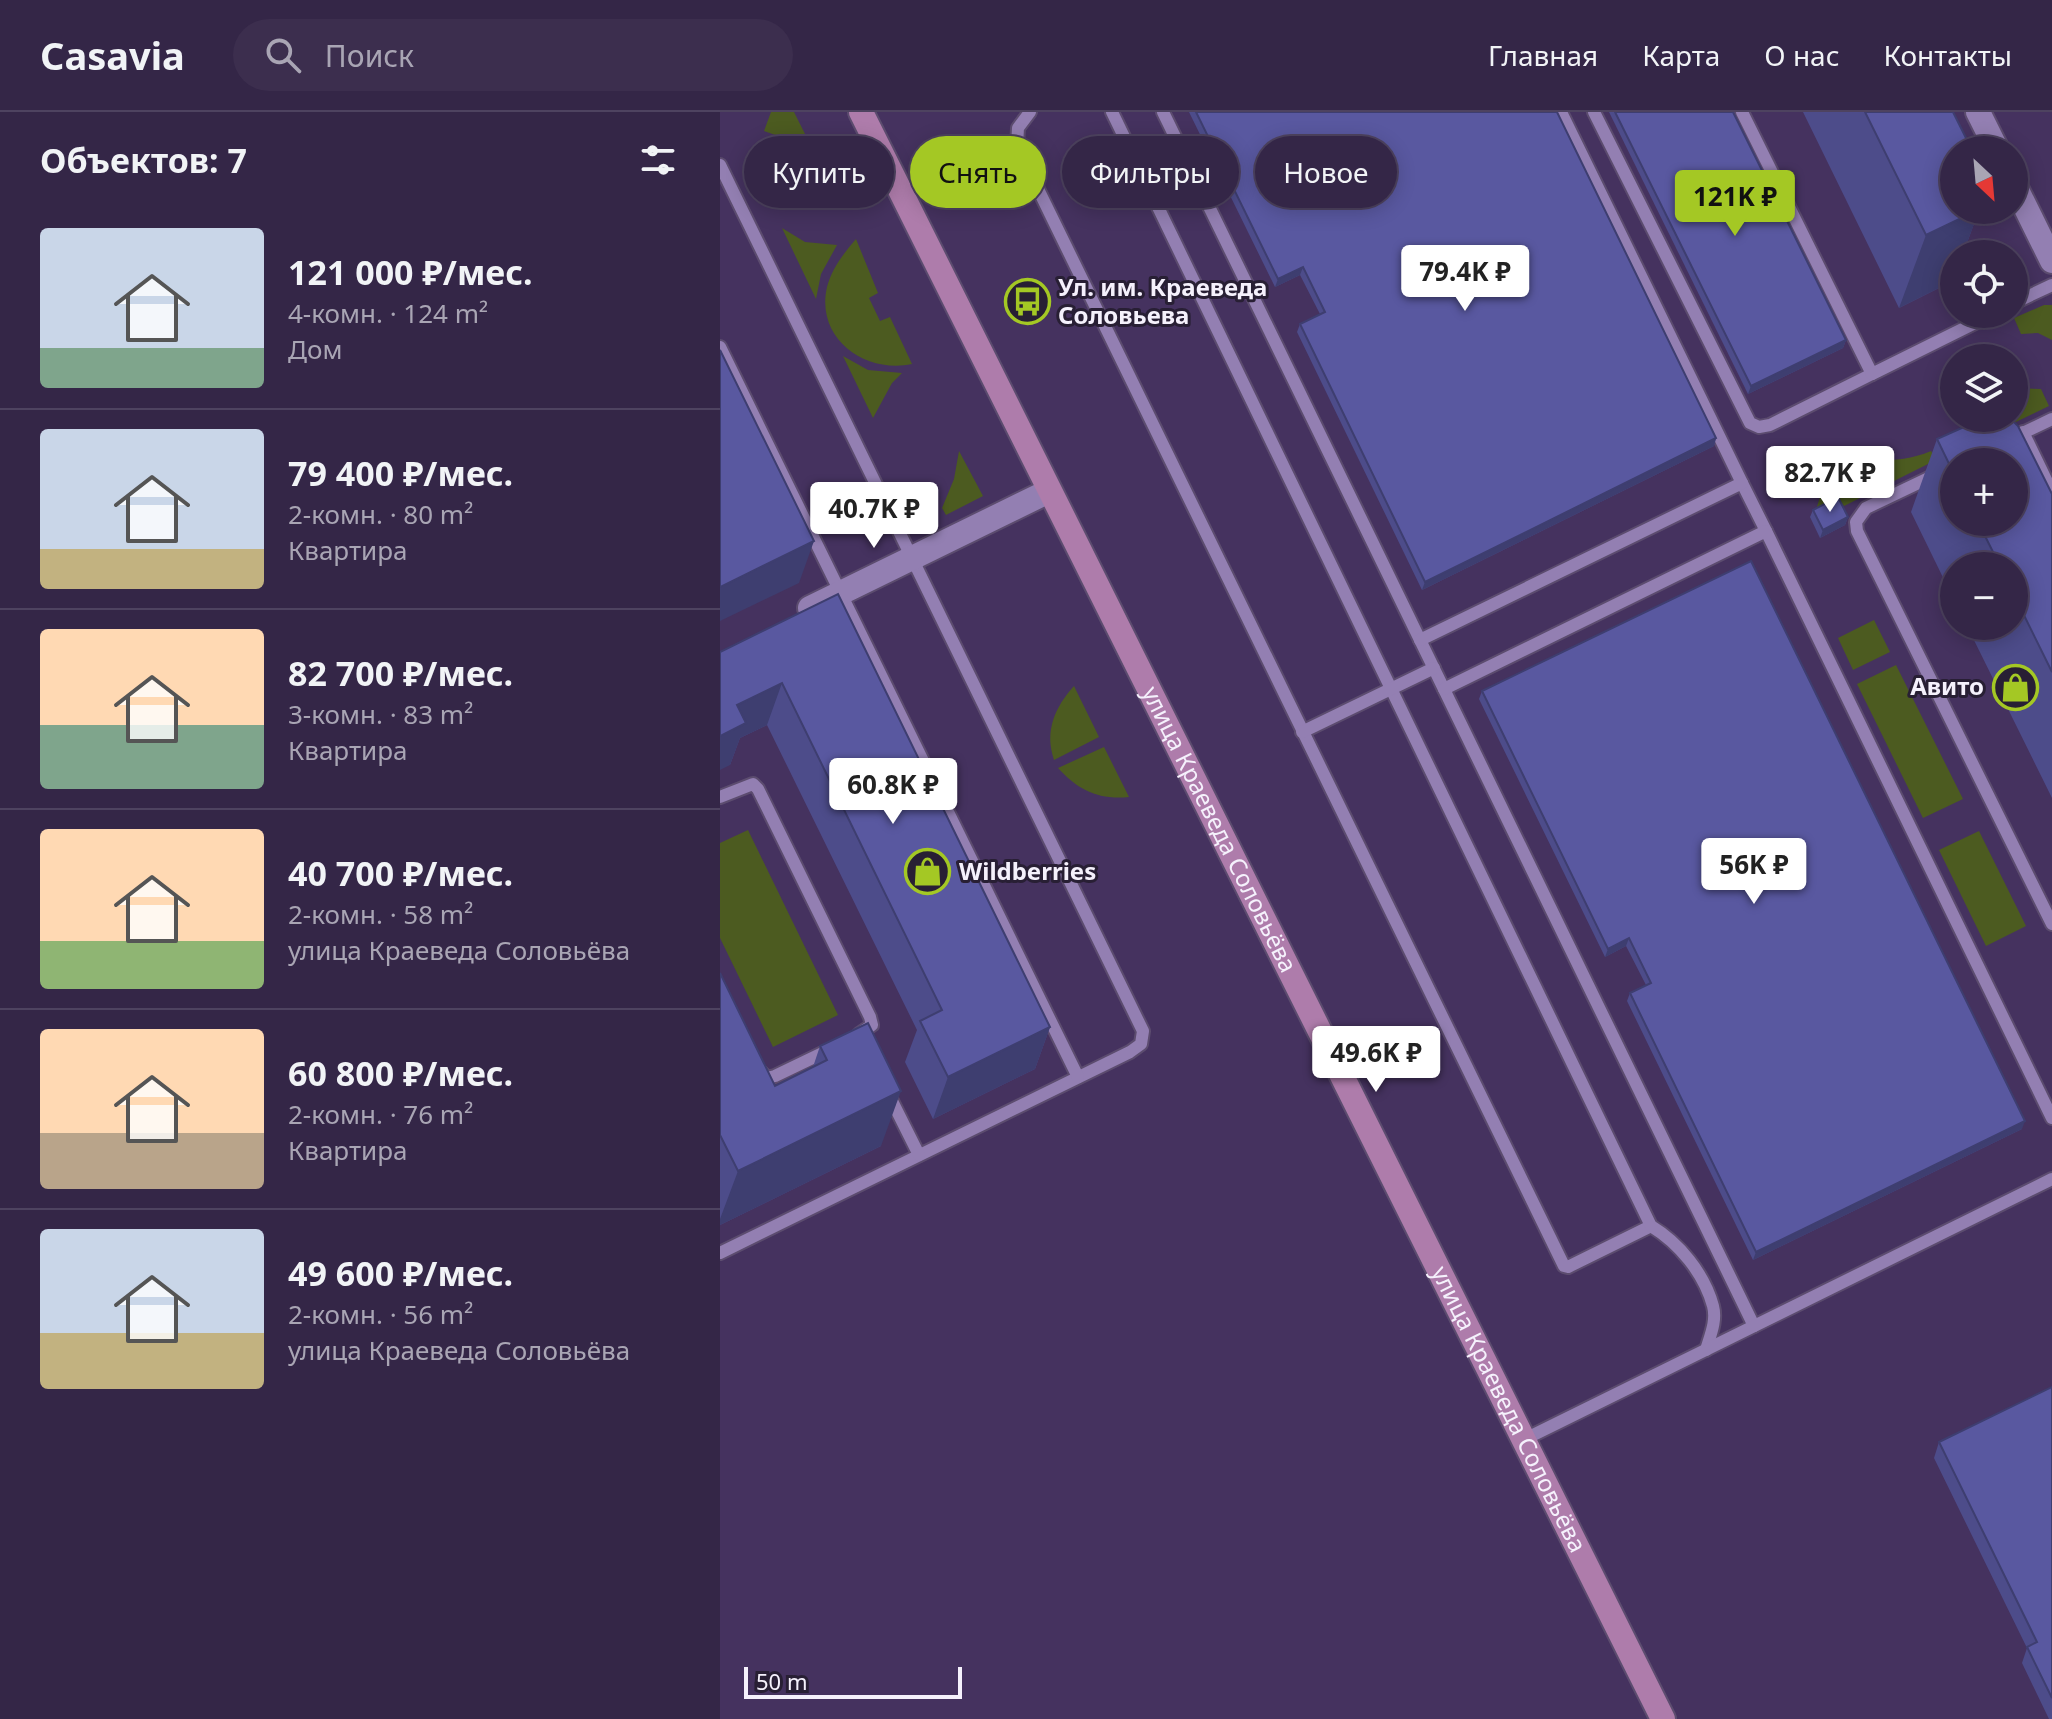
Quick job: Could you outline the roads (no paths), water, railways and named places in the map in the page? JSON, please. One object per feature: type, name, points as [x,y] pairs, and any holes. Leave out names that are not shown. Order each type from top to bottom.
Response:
[{"type":"main road","name":"улица Краеведа Соловьёва","points":[[861,112],[1663,1719]]},
{"type":"street","points":[[1978,112],[1990,136]]},
{"type":"street","points":[[2028,212],[2052,261]]},
{"type":"street","points":[[787,619],[1049,491]]},
{"type":"lane","points":[[1030,112],[1018,128],[1017,146],[1564,1266],[1568,1267],[1651,1226]]},
{"type":"lane","points":[[1112,112],[1651,1226],[1673,1239],[1687,1257],[1713,1306],[1714,1322],[1706,1350]]},
{"type":"lane","points":[[1163,112],[1754,1326]]},
{"type":"lane","points":[[1561,112],[2052,1118]]},
{"type":"lane","points":[[1594,112],[1750,423],[1759,427],[1770,425],[1965,328]]},
{"type":"lane","points":[[1742,112],[1872,374]]},
{"type":"lane","points":[[720,165],[1143,1031],[1141,1044],[1130,1052],[720,1253]]},
{"type":"lane","points":[[2028,296],[2052,285]]},
{"type":"lane","points":[[720,347],[1078,1077]]},
{"type":"lane","points":[[2028,430],[2052,419]]},
{"type":"lane","points":[[1999,444],[2023,432],[2052,492]]},
{"type":"lane","points":[[1940,473],[1866,508],[1856,522],[1857,531],[2052,924]]},
{"type":"lane","points":[[1420,640],[1742,483]]},
{"type":"lane","points":[[1444,689],[1766,531]]},
{"type":"lane","points":[[1302,732],[1434,668]]},
{"type":"lane","points":[[720,797],[744,785],[753,784],[758,789],[872,1025],[775,1076],[767,1078],[753,1058]]},
{"type":"lane","points":[[859,1034],[866,1048]]},
{"type":"lane","points":[[886,1088],[919,1155]]},
{"type":"lane","points":[[1523,1440],[2052,1179]]},
{"type":"place","name":"Ул. им. Краеведа Соловьева","points":[[1027,302]]},
{"type":"place","name":"Авито","points":[[2015,687]]},
{"type":"place","name":"Wildberries","points":[[928,872]]}]
